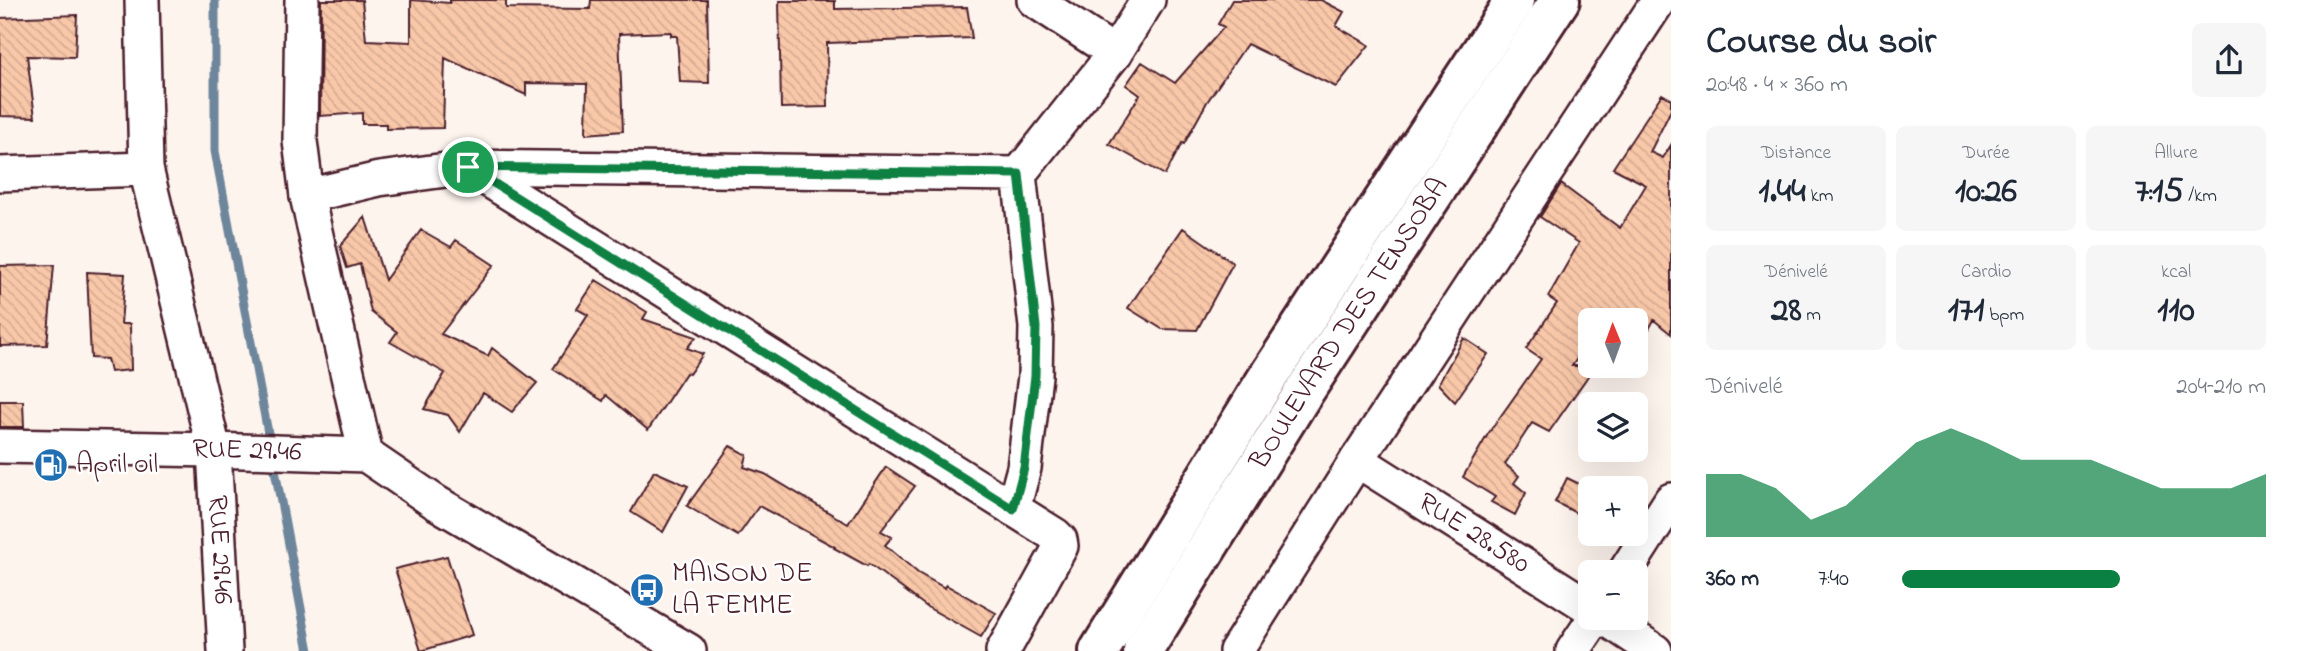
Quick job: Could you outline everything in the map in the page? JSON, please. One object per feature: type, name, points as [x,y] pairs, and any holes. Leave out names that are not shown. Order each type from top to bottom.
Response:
[{"type":"main road","name":"BOULEVARD DES TENSOBA","points":[[1098,651],[1268,377],[1515,0]]},
{"type":"main road","name":"BOULEVARD DES TENSOBA","points":[[1143,651],[1302,395],[1560,0]]},
{"type":"street","name":"RUE 29.46","points":[[142,0],[146,169],[214,450],[225,651]]},
{"type":"street","points":[[302,0],[300,141],[307,196],[366,455],[435,502],[690,651]]},
{"type":"street","points":[[1034,0],[1115,53]]},
{"type":"street","points":[[1013,509],[1024,468],[1035,376],[1036,339],[1019,174],[1115,53],[1148,0]]},
{"type":"street","points":[[1236,651],[1357,460],[1659,0]]},
{"type":"street","points":[[307,196],[379,179],[468,167],[1019,174]]},
{"type":"street","points":[[468,167],[1055,534],[1061,546],[1003,651]]},
{"type":"street","points":[[0,174],[146,169]]},
{"type":"street","name":"RUE 29.46","points":[[0,446],[366,455]]},
{"type":"street","name":"RUE 28.580","points":[[1357,460],[1578,600]]},
{"type":"street","points":[[1633,560],[1671,500]]},
{"type":"street","points":[[1573,651],[1587,630]]},
{"type":"street","points":[[1623,630],[1655,651]]},
{"type":"building","points":[[321,0],[362,0],[366,40],[411,42],[411,0],[450,3],[450,0],[506,0],[506,8],[590,9],[591,0],[707,0],[709,83],[680,82],[677,36],[671,36],[671,32],[619,34],[623,131],[586,134],[587,84],[526,83],[526,95],[445,58],[443,128],[386,129],[386,124],[362,124],[362,113],[320,116]]},
{"type":"building","points":[[1232,0],[1321,0],[1344,12],[1336,26],[1369,45],[1336,87],[1247,44],[1207,102],[1165,175],[1109,144],[1140,95],[1126,85],[1142,62],[1175,83],[1224,27],[1218,24]]},
{"type":"building","points":[[779,1],[835,1],[835,9],[967,7],[972,38],[827,43],[828,107],[781,108]]},
{"type":"building","points":[[77,15],[75,57],[27,56],[35,117],[0,116],[0,18]]},
{"type":"building","points":[[1662,94],[1671,99],[1671,110],[1650,152],[1663,158],[1671,145],[1671,334],[1654,320],[1648,331],[1648,308],[1578,308],[1578,357],[1572,366],[1578,366],[1578,378],[1587,378],[1549,432],[1532,423],[1505,464],[1519,476],[1514,483],[1526,493],[1515,515],[1491,502],[1495,497],[1463,477],[1488,434],[1541,359],[1526,349],[1557,303],[1548,297],[1579,243],[1540,217],[1561,184],[1620,228],[1646,185],[1613,168]]},
{"type":"building","points":[[365,217],[385,280],[421,230],[451,247],[456,240],[494,265],[441,334],[488,356],[492,348],[537,383],[512,412],[483,393],[460,432],[448,415],[424,409],[445,373],[390,342],[397,332],[371,312],[360,264],[347,268],[340,246]]},
{"type":"building","points":[[1183,228],[1233,263],[1197,330],[1162,329],[1128,308]]},
{"type":"building","points":[[54,265],[47,345],[0,346],[0,266]]},
{"type":"building","points":[[87,272],[125,274],[121,324],[130,324],[131,370],[110,372],[107,359],[91,358]]},
{"type":"building","points":[[596,280],[647,312],[643,319],[696,337],[687,348],[703,354],[689,374],[686,373],[648,430],[606,395],[603,401],[553,369],[588,315],[577,309]]},
{"type":"building","points":[[1464,338],[1488,354],[1455,402],[1438,384]]},
{"type":"building","points":[[0,401],[23,401],[24,427],[0,427]]},
{"type":"building","points":[[730,446],[747,455],[744,467],[765,474],[848,524],[886,467],[915,486],[881,531],[892,537],[885,545],[918,573],[996,613],[981,637],[927,607],[869,564],[867,566],[759,506],[738,536],[687,506]]},
{"type":"building","points":[[654,471],[688,486],[663,532],[631,512]]},
{"type":"building","points":[[1567,478],[1578,483],[1578,514],[1555,502]]},
{"type":"building","points":[[447,556],[472,635],[421,651],[395,569]]},
{"type":"waterway","points":[[215,0],[215,151],[309,651]]},
{"type":"place","name":"April oil","points":[[51,465]]},
{"type":"place","name":"MAISON DE LA FEMME","points":[[647,590]]},
{"type":"route","points":[[468,167],[1019,174],[1036,327],[1035,376],[1024,468],[1013,509],[780,362],[468,167]]}]
